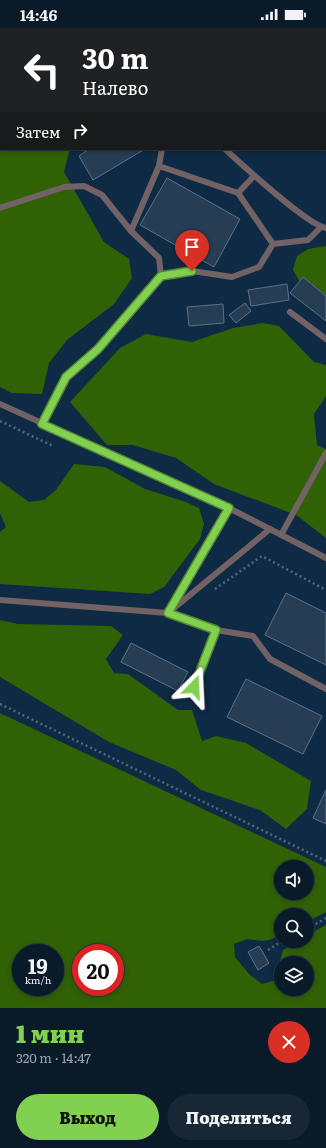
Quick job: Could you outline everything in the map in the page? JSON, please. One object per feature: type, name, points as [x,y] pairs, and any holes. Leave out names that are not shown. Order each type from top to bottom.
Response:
[{"type":"lane","points":[[131,231],[159,166],[162,150]]},
{"type":"lane","points":[[226,150],[254,176],[301,213],[324,228],[308,240],[273,244]]},
{"type":"lane","points":[[159,166],[238,193],[273,244]]},
{"type":"lane","points":[[238,193],[254,176]]},
{"type":"lane","points":[[0,208],[64,187],[84,186],[102,196],[131,231],[159,258],[161,276]]},
{"type":"lane","points":[[42,424],[66,377],[98,349],[161,276],[192,271],[232,277],[259,267],[273,244]]},
{"type":"lane","points":[[290,312],[326,339]]},
{"type":"lane","points":[[0,404],[229,508],[326,558]]},
{"type":"lane","points":[[282,535],[326,453]]},
{"type":"lane","points":[[168,613],[229,508]]},
{"type":"lane","points":[[168,613],[270,529]]},
{"type":"lane","points":[[0,600],[168,613],[216,630],[253,636],[270,659],[326,689]]},
{"type":"lane","points":[[194,687],[216,630]]},
{"type":"path","points":[[0,421],[53,446]]},
{"type":"path","points":[[210,592],[262,556],[326,590]]},
{"type":"path","points":[[0,704],[326,861]]},
{"type":"path","points":[[314,925],[326,918]]},
{"type":"path","points":[[268,950],[274,946]]},
{"type":"shaded area","points":[[0,150],[326,150],[326,1008],[0,1008]]},
{"type":"green space","points":[[0,150],[70,150],[64,172],[104,242],[129,259],[132,278],[114,304],[67,340],[49,363],[42,394],[12,393],[0,387]]},
{"type":"green space","points":[[326,246],[326,296],[314,286],[300,282],[293,270],[297,256],[308,249]]},
{"type":"green space","points":[[263,323],[279,326],[314,362],[326,365],[326,396],[314,414],[317,445],[326,449],[326,538],[296,515],[214,484],[176,458],[133,445],[107,445],[70,402],[120,348],[146,334],[192,342],[233,328]]},
{"type":"green space","points":[[74,464],[105,467],[145,489],[186,502],[199,508],[204,524],[200,539],[164,587],[150,594],[0,584],[0,532],[6,527],[0,513],[0,481],[29,502],[44,500],[56,490]]},
{"type":"green space","points":[[0,620],[18,624],[111,626],[123,635],[106,659],[114,673],[128,674],[178,710],[192,710],[202,741],[216,736],[246,743],[311,781],[307,809],[286,829],[260,810],[201,790],[176,770],[109,742],[0,677]]},
{"type":"green space","points":[[0,713],[311,860],[274,860],[274,900],[314,900],[314,861],[326,867],[326,912],[314,918],[314,908],[274,908],[274,938],[262,941],[247,939],[234,944],[235,957],[249,974],[262,984],[274,981],[274,996],[314,996],[314,956],[281,956],[283,950],[286,948],[314,948],[314,931],[326,925],[326,1008],[0,1008]]},
{"type":"building","points":[[88,150],[143,150],[93,180],[79,156]]},
{"type":"building","points":[[167,178],[240,219],[214,267],[140,225]]},
{"type":"building","points":[[303,277],[326,296],[326,321],[290,293]]},
{"type":"building","points":[[287,284],[289,300],[251,306],[248,290]]},
{"type":"building","points":[[245,303],[251,311],[236,323],[229,315]]},
{"type":"building","points":[[223,304],[224,323],[189,326],[187,307]]},
{"type":"building","points":[[286,593],[326,613],[326,665],[265,635]]},
{"type":"building","points":[[131,643],[188,672],[178,691],[121,662]]},
{"type":"building","points":[[246,679],[322,716],[303,754],[227,717]]},
{"type":"building","points":[[326,790],[326,824],[313,818]]},
{"type":"building","points":[[259,946],[269,963],[258,970],[248,952]]},
{"type":"route","points":[[192,271],[161,276],[98,349],[66,377],[42,424],[229,508],[168,613],[216,630],[194,687]]}]
